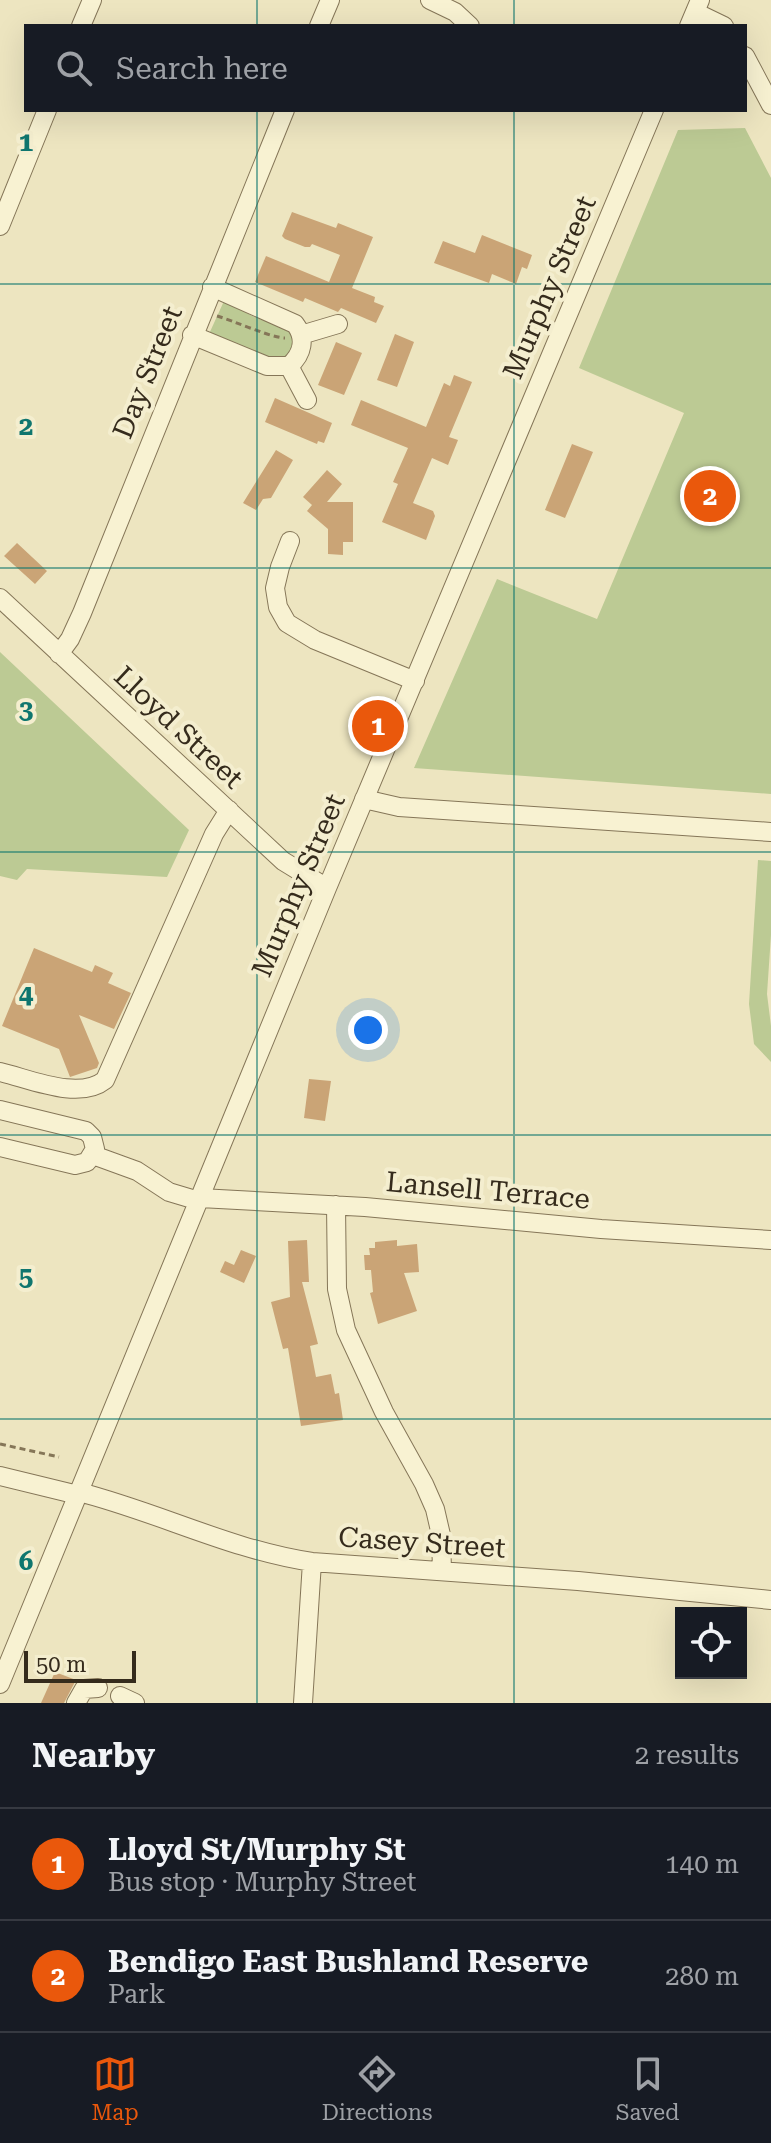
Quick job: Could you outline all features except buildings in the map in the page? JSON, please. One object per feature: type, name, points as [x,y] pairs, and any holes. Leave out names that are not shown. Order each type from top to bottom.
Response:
[{"type":"street","points":[[82,24],[92,0]]},
{"type":"street","points":[[320,24],[330,0]]},
{"type":"street","points":[[430,0],[455,12],[468,24]]},
{"type":"street","points":[[695,13],[720,24]]},
{"type":"street","points":[[747,60],[771,105]]},
{"type":"street","points":[[0,226],[46,112]]},
{"type":"street","name":"Day Street","points":[[59,654],[82,613],[284,112]]},
{"type":"street","name":"Murphy Street","points":[[0,1684],[327,888],[653,112]]},
{"type":"street","points":[[212,287],[291,321],[301,335],[301,350],[289,366]]},
{"type":"street","points":[[301,335],[338,324]]},
{"type":"street","points":[[192,335],[267,366],[289,366]]},
{"type":"street","points":[[289,366],[307,400]]},
{"type":"street","points":[[290,541],[275,588],[278,607],[287,623],[315,640],[415,681]]},
{"type":"street","name":"Lloyd Street","points":[[0,598],[283,861],[327,888]]},
{"type":"street","points":[[364,799],[399,807],[771,832]]},
{"type":"street","points":[[0,1072],[76,1090],[92,1088],[105,1080],[214,834],[229,810]]},
{"type":"street","points":[[0,1110],[86,1131],[94,1143],[93,1155],[87,1162],[75,1165],[0,1147]]},
{"type":"street","name":"Lansell Terrace","points":[[93,1155],[137,1171],[169,1192],[200,1199],[336,1205],[601,1229],[771,1240]]},
{"type":"street","points":[[336,1205],[337,1289],[346,1330],[384,1412],[435,1509],[441,1535],[442,1571]]},
{"type":"street","name":"Casey Street","points":[[0,1476],[78,1493],[230,1543],[271,1555],[312,1562],[771,1600]]},
{"type":"street","points":[[303,1703],[312,1562]]},
{"type":"street","points":[[76,1703],[84,1689],[98,1688]]},
{"type":"path","points":[[202,312],[255,328],[274,338],[301,335]]},
{"type":"path","points":[[0,1444],[59,1457]]},
{"type":"green space","points":[[745,128],[771,178],[771,794],[414,768],[497,579],[597,619],[684,413],[579,368],[678,130]]},
{"type":"green space","points":[[224,301],[234,302],[258,319],[288,325],[296,342],[287,360],[265,360],[263,354],[209,334]]},
{"type":"green space","points":[[0,652],[189,830],[167,877],[27,869],[17,880],[0,876]]},
{"type":"green space","points":[[758,860],[771,861],[767,994],[771,1062],[754,1044],[749,1004]]},
{"type":"place","name":"Bendigo East Bushland Reserve","points":[[710,496]]},
{"type":"place","name":"Lloyd St/Murphy St","points":[[378,726]]}]
